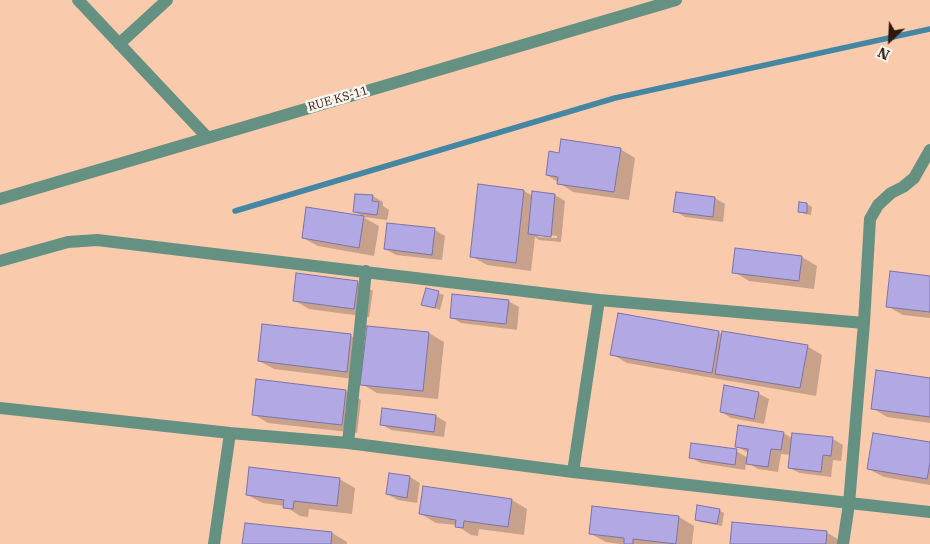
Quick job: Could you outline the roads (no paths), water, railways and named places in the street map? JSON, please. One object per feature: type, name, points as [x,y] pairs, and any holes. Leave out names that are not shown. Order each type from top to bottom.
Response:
[{"type":"street","points":[[78,0],[207,137]]},
{"type":"street","points":[[120,44],[167,0]]},
{"type":"street","name":"RUE KS-11","points":[[0,199],[676,0]]},
{"type":"street","points":[[843,544],[849,504],[864,323],[870,219],[878,205],[891,193],[903,187],[914,178],[930,150]]},
{"type":"street","points":[[0,262],[68,242],[97,240],[599,300],[864,323]]},
{"type":"street","points":[[348,443],[366,271]]},
{"type":"street","points":[[574,472],[599,300]]},
{"type":"street","points":[[0,408],[230,433],[348,443],[574,472],[930,512]]},
{"type":"street","points":[[214,544],[230,433]]},
{"type":"waterway","points":[[235,211],[615,98],[930,29]]}]
